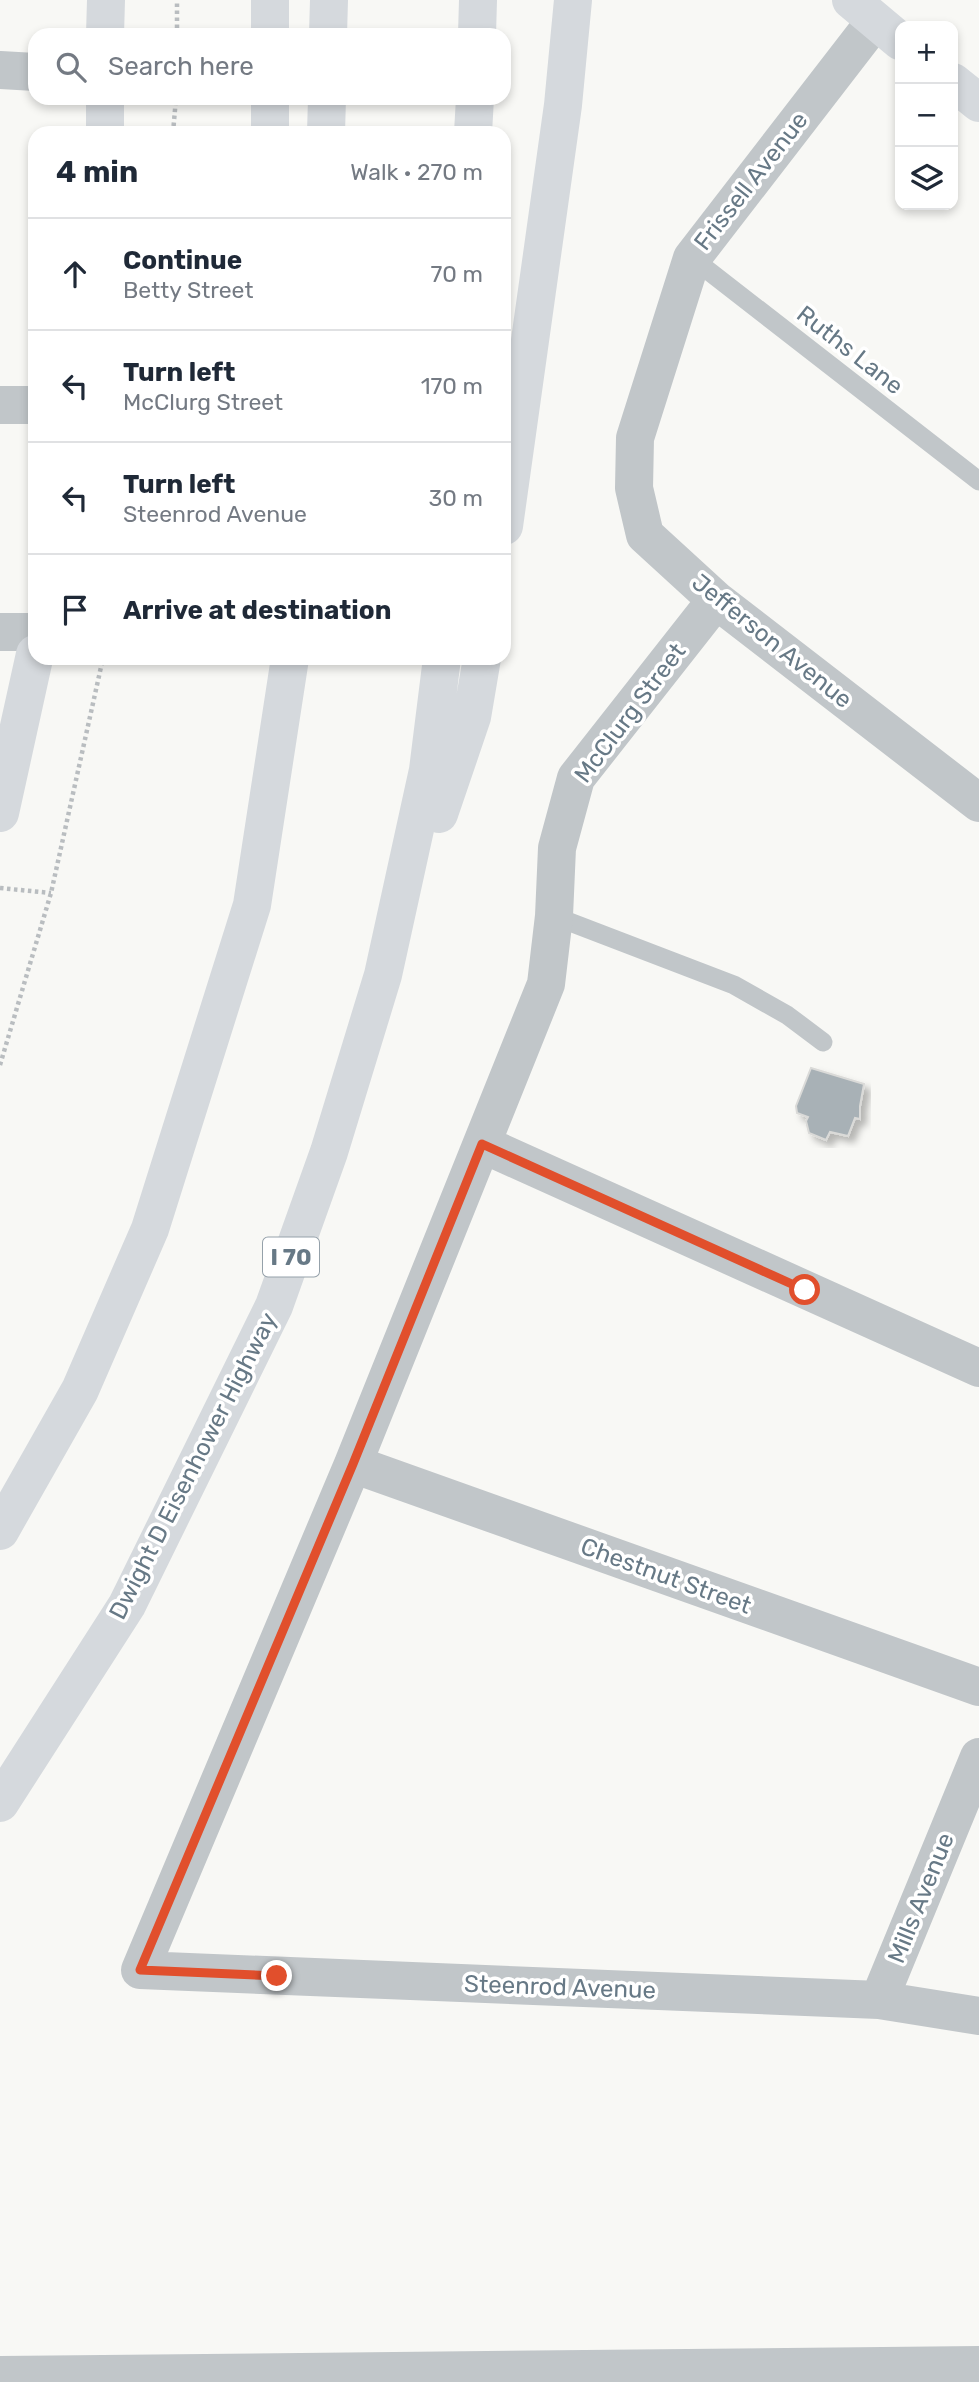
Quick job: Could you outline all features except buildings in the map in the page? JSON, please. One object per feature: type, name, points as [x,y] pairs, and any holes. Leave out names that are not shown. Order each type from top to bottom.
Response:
[{"type":"main road","points":[[105,28],[106,0]]},
{"type":"main road","points":[[270,0],[270,28]]},
{"type":"main road","points":[[328,28],[329,0]]},
{"type":"main road","points":[[477,28],[478,0]]},
{"type":"main road","points":[[511,476],[563,105],[573,0]]},
{"type":"main road","points":[[956,84],[979,102]]},
{"type":"main road","points":[[105,105],[105,126]]},
{"type":"main road","points":[[270,105],[270,126]]},
{"type":"main road","points":[[326,126],[327,105]]},
{"type":"main road","points":[[473,126],[474,105]]},
{"type":"main road","points":[[0,813],[33,665]]},
{"type":"main road","points":[[0,1531],[80,1390],[150,1229],[252,905],[289,665]]},
{"type":"main road","name":"Dwight D Eisenhower Highway","points":[[0,1803],[127,1605],[274,1306],[328,1152],[383,975],[428,770],[441,665]]},
{"type":"main road","points":[[383,975],[472,717],[481,665]]},
{"type":"street","name":"Frissell Avenue","points":[[635,438],[692,258],[875,20]]},
{"type":"street","points":[[0,70],[28,72]]},
{"type":"street","points":[[0,405],[28,405]]},
{"type":"street","name":"Jefferson Avenue","points":[[635,438],[634,488],[645,535],[716,600],[979,803]]},
{"type":"street","name":"McClurg Street","points":[[140,1970],[353,1464],[546,984],[554,916],[557,848],[576,778],[716,600]]},
{"type":"street","points":[[0,632],[28,632]]},
{"type":"street","points":[[482,1144],[979,1368]]},
{"type":"street","name":"Chestnut Street","points":[[353,1464],[979,1687]]},
{"type":"street","name":"Mills Avenue","points":[[880,2000],[979,1757]]},
{"type":"street","name":"Steenrod Avenue","points":[[140,1970],[880,2000],[979,2016]]},
{"type":"street","points":[[0,2375],[109,2378],[896,2374],[979,2365]]},
{"type":"lane","name":"Ruths Lane","points":[[692,258],[979,481]]},
{"type":"lane","points":[[554,916],[734,985],[787,1015],[823,1042]]},
{"type":"path","points":[[177,0],[177,28]]},
{"type":"path","points":[[174,126],[175,105]]},
{"type":"path","points":[[0,1065],[51,893],[101,665]]},
{"type":"path","points":[[0,888],[51,893]]},
{"type":"route","points":[[277,1976],[140,1970],[353,1464],[482,1144],[805,1290]]}]
